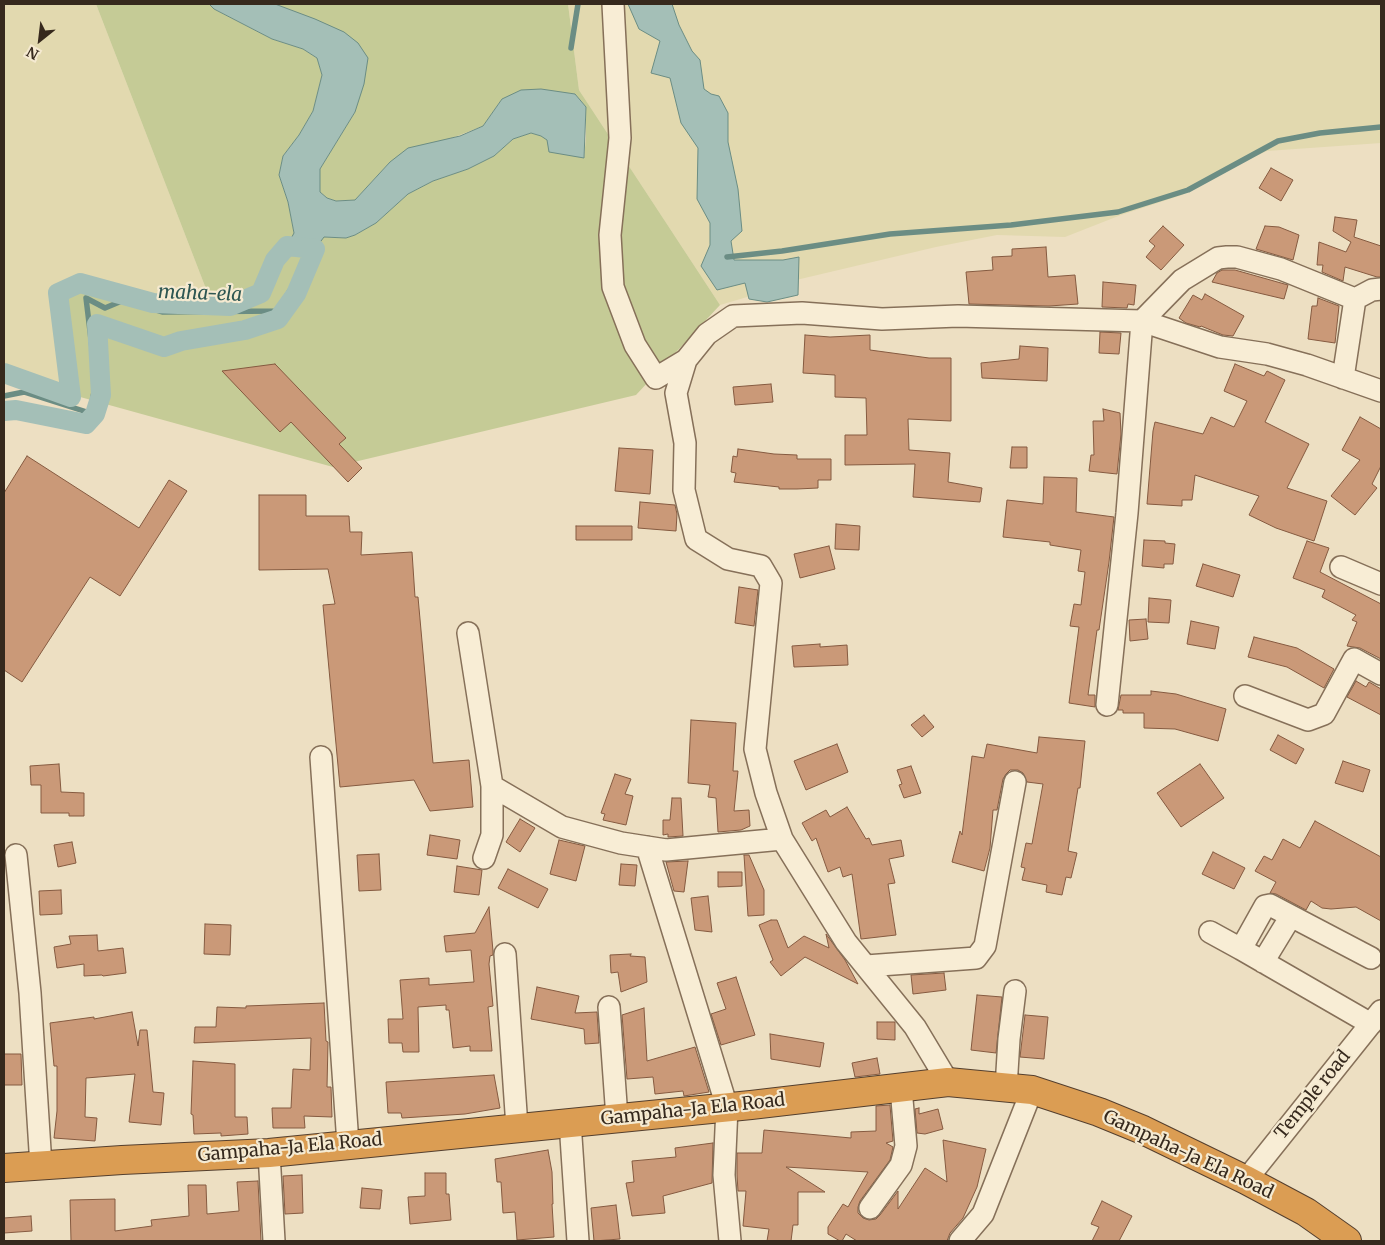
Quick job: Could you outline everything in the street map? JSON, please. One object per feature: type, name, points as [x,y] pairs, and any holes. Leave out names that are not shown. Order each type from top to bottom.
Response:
[{"type":"highway","name":"Gampaha-Ja Ela Road","points":[[4,1168],[269,1153],[728,1107],[948,1082],[1019,1089],[1099,1112],[1143,1130],[1246,1180],[1306,1212],[1347,1241]]},
{"type":"street","points":[[613,4],[620,138],[610,235],[613,287],[635,345],[656,378],[686,360],[707,334],[733,316],[802,313],[882,319],[958,316],[1142,321],[1220,347],[1267,354],[1381,392]]},
{"type":"street","points":[[1107,705],[1127,513],[1142,321],[1182,280],[1218,258],[1237,257],[1281,270],[1355,299],[1372,290],[1381,289]]},
{"type":"street","points":[[1343,378],[1355,299]]},
{"type":"street","points":[[686,360],[676,392],[685,443],[684,490],[696,539],[728,559],[761,566],[771,583],[755,749],[766,793],[782,839],[846,942],[915,1027],[948,1082]]},
{"type":"street","points":[[1341,567],[1381,584]]},
{"type":"street","points":[[468,633],[492,786],[492,836],[484,858]]},
{"type":"street","points":[[1245,696],[1308,720],[1324,714],[1354,659],[1381,674]]},
{"type":"street","points":[[321,757],[348,1144]]},
{"type":"street","points":[[866,966],[976,958],[985,946],[1015,782]]},
{"type":"street","points":[[492,786],[562,827],[621,843],[666,850],[782,839]]},
{"type":"street","points":[[647,846],[728,1107],[724,1175],[730,1241]]},
{"type":"street","points":[[16,855],[30,993],[41,1166]]},
{"type":"street","points":[[1241,949],[1265,906],[1270,905],[1371,958]]},
{"type":"street","points":[[1263,962],[1291,916]]},
{"type":"street","points":[[1210,932],[1263,962],[1376,1018]]},
{"type":"street","points":[[505,954],[517,1127]]},
{"type":"street","points":[[960,1241],[983,1214],[1019,1089],[1009,1039],[1016,991]]},
{"type":"street","points":[[610,1007],[617,1118]]},
{"type":"street","name":"Temple road","points":[[1246,1180],[1376,1018]]},
{"type":"street","points":[[870,1208],[901,1165],[906,1146],[901,1088]]},
{"type":"street","points":[[570,1122],[578,1241]]},
{"type":"street","points":[[269,1153],[274,1241]]},
{"type":"shaded area","points":[[4,4],[96,4],[208,294],[153,303],[80,284],[58,294],[71,397],[4,373]]},
{"type":"shaded area","points":[[568,4],[1381,4],[1381,143],[1267,151],[1234,166],[1182,195],[1121,215],[1065,237],[997,235],[936,247],[775,285],[754,295],[720,305],[579,90]]},
{"type":"green space","points":[[96,4],[209,4],[214,9],[272,39],[303,49],[317,58],[322,75],[313,111],[299,135],[283,156],[279,175],[288,202],[294,233],[346,238],[376,223],[408,194],[433,181],[468,169],[494,156],[513,139],[531,133],[541,136],[584,158],[586,107],[575,94],[558,93],[502,99],[483,126],[390,162],[355,200],[336,201],[327,198],[320,192],[320,169],[355,112],[285,8],[275,4],[568,4],[579,90],[720,305],[636,395],[333,467],[73,395],[58,293],[77,280],[154,303],[208,294]]},
{"type":"water","points":[[209,4],[275,4],[344,32],[358,43],[368,58],[364,84],[355,112],[320,169],[320,192],[327,198],[336,201],[355,200],[390,162],[408,148],[460,136],[483,126],[502,99],[521,90],[541,89],[575,94],[586,107],[584,158],[549,152],[547,140],[531,133],[513,139],[494,156],[468,169],[433,181],[408,194],[376,223],[355,235],[346,238],[324,237],[315,249],[287,246],[294,233],[288,202],[279,175],[283,156],[299,135],[313,111],[322,75],[317,58],[303,49],[272,39],[214,9]]},
{"type":"water","points":[[628,4],[672,4],[679,25],[692,51],[700,60],[704,89],[711,94],[719,96],[728,113],[728,142],[738,189],[742,231],[731,241],[734,260],[783,260],[799,257],[798,295],[767,302],[749,299],[745,283],[717,290],[701,266],[710,245],[710,223],[697,199],[698,148],[681,123],[670,78],[651,73],[660,41],[639,29]]},
{"type":"building","points":[[1271,168],[1293,180],[1281,201],[1259,188]]},
{"type":"building","points":[[1335,217],[1357,220],[1354,237],[1381,246],[1381,277],[1345,267],[1343,281],[1322,272],[1323,265],[1317,265],[1319,242],[1346,252],[1351,242],[1333,231]]},
{"type":"building","points":[[1163,226],[1184,245],[1161,270],[1146,257],[1155,246],[1149,241]]},
{"type":"building","points":[[1265,226],[1279,227],[1299,235],[1293,260],[1256,249]]},
{"type":"building","points":[[1046,247],[1048,277],[1075,275],[1078,304],[1049,306],[969,304],[966,272],[993,270],[992,257],[1012,256],[1012,249]]},
{"type":"building","points":[[1222,270],[1235,270],[1288,285],[1284,299],[1212,282],[1217,273]]},
{"type":"building","points":[[1103,282],[1136,285],[1134,305],[1128,304],[1127,308],[1102,307]]},
{"type":"building","points":[[1205,294],[1244,316],[1233,336],[1223,335],[1201,326],[1186,323],[1179,318],[1193,295],[1202,300]]},
{"type":"building","points":[[1318,298],[1339,306],[1335,343],[1308,339],[1312,306],[1317,306]]},
{"type":"building","points":[[1100,332],[1121,333],[1119,354],[1099,353]]},
{"type":"building","points":[[805,335],[830,337],[870,335],[870,350],[929,358],[951,358],[951,421],[908,419],[909,450],[950,453],[948,482],[982,488],[980,502],[913,497],[915,464],[845,465],[845,435],[867,435],[866,398],[835,397],[835,375],[803,373]]},
{"type":"building","points":[[1020,346],[1048,348],[1047,381],[982,378],[981,363],[1019,359]]},
{"type":"building","points":[[275,364],[346,438],[339,444],[362,468],[348,482],[291,422],[280,432],[222,371]]},
{"type":"building","points":[[1235,364],[1264,376],[1267,371],[1285,380],[1265,422],[1309,444],[1287,488],[1327,501],[1314,541],[1276,528],[1249,515],[1259,496],[1195,475],[1192,500],[1182,500],[1182,506],[1147,504],[1155,422],[1203,434],[1211,417],[1234,427],[1247,401],[1224,391]]},
{"type":"building","points":[[771,384],[773,402],[735,405],[733,387]]},
{"type":"building","points":[[1103,409],[1120,413],[1121,434],[1117,474],[1089,471],[1091,455],[1094,455],[1093,421],[1104,421]]},
{"type":"building","points":[[1360,417],[1381,429],[1381,466],[1372,484],[1377,488],[1355,515],[1331,496],[1360,460],[1342,450]]},
{"type":"building","points":[[1012,447],[1027,447],[1027,468],[1010,468]]},
{"type":"building","points":[[619,448],[653,450],[650,494],[615,491]]},
{"type":"building","points":[[738,449],[797,455],[797,459],[831,459],[831,480],[818,480],[818,488],[797,489],[779,489],[779,487],[734,482],[736,473],[731,472],[733,456],[737,457]]},
{"type":"building","points":[[27,456],[139,528],[169,480],[187,491],[120,596],[90,577],[22,682],[4,670],[4,493]]},
{"type":"building","points":[[1044,477],[1077,478],[1076,512],[1114,517],[1109,562],[1088,695],[1095,695],[1095,707],[1069,703],[1079,627],[1070,626],[1074,604],[1081,605],[1085,572],[1078,571],[1081,550],[1050,545],[1050,542],[1003,537],[1007,500],[1043,504]]},
{"type":"building","points":[[259,495],[306,495],[306,516],[349,516],[350,532],[362,532],[361,555],[412,552],[415,597],[418,597],[433,763],[469,760],[473,807],[430,811],[414,780],[340,787],[323,605],[335,604],[328,569],[259,570]]},
{"type":"building","points":[[640,502],[675,505],[677,514],[676,531],[638,528]]},
{"type":"building","points":[[836,524],[860,526],[859,550],[835,549]]},
{"type":"building","points":[[576,526],[632,526],[632,540],[576,540]]},
{"type":"building","points":[[1144,540],[1165,541],[1165,543],[1175,544],[1173,564],[1164,564],[1164,568],[1142,566]]},
{"type":"building","points":[[1307,541],[1329,548],[1320,572],[1381,604],[1381,659],[1360,648],[1347,646],[1357,622],[1352,620],[1356,615],[1322,597],[1325,590],[1293,578]]},
{"type":"building","points":[[829,546],[835,569],[800,578],[794,554]]},
{"type":"building","points":[[1203,564],[1240,575],[1233,597],[1196,586]]},
{"type":"building","points":[[739,587],[758,590],[754,626],[735,623]]},
{"type":"building","points":[[1149,598],[1171,600],[1169,623],[1148,622]]},
{"type":"building","points":[[1146,619],[1148,639],[1130,641],[1129,620]]},
{"type":"building","points":[[1191,621],[1219,627],[1215,649],[1187,644]]},
{"type":"building","points":[[1254,637],[1297,648],[1334,669],[1324,688],[1287,667],[1248,657]]},
{"type":"building","points":[[820,644],[820,647],[847,645],[848,665],[794,667],[792,646]]},
{"type":"building","points":[[1356,681],[1366,687],[1369,682],[1381,689],[1381,715],[1347,697]]},
{"type":"building","points":[[1151,691],[1176,694],[1226,709],[1218,741],[1175,729],[1144,728],[1144,713],[1123,713],[1123,710],[1118,710],[1121,695],[1151,695]]},
{"type":"building","points":[[924,715],[934,727],[922,737],[911,725]]},
{"type":"building","points":[[691,720],[736,723],[733,771],[738,771],[734,811],[749,810],[750,826],[741,830],[718,832],[716,798],[708,797],[710,785],[688,783]]},
{"type":"building","points":[[1278,735],[1304,749],[1296,764],[1270,750]]},
{"type":"building","points":[[1039,737],[1085,741],[1080,788],[1078,788],[1068,851],[1077,853],[1071,878],[1066,877],[1062,895],[1046,892],[1047,885],[1022,880],[1025,868],[1021,867],[1026,843],[1032,844],[1043,784],[1027,782],[1023,773],[1018,770],[1010,770],[1003,779],[997,810],[993,810],[990,848],[984,871],[952,862],[960,831],[962,835],[972,756],[984,758],[987,744],[1037,753]]},
{"type":"building","points":[[837,744],[848,772],[806,790],[794,761]]},
{"type":"building","points":[[1343,761],[1370,770],[1363,792],[1335,783]]},
{"type":"building","points":[[59,764],[61,792],[84,793],[84,816],[69,816],[69,813],[41,813],[41,785],[31,785],[30,766]]},
{"type":"building","points":[[1200,764],[1224,798],[1181,827],[1157,793]]},
{"type":"building","points":[[911,766],[921,793],[904,798],[899,785],[902,784],[897,770]]},
{"type":"building","points":[[615,774],[631,779],[625,794],[633,796],[626,825],[603,820],[605,814],[601,813]]},
{"type":"building","points":[[672,798],[681,798],[683,836],[668,837],[668,834],[663,835],[663,820],[670,820]]},
{"type":"building","points":[[847,807],[866,839],[869,838],[872,845],[901,840],[904,856],[889,859],[895,883],[888,884],[896,935],[861,939],[852,874],[843,877],[840,867],[828,872],[816,838],[812,841],[802,823],[826,810],[830,817]]},
{"type":"building","points":[[520,819],[535,828],[520,852],[506,842]]},
{"type":"building","points":[[1315,821],[1381,857],[1381,921],[1356,907],[1322,908],[1311,901],[1306,910],[1276,894],[1270,893],[1276,882],[1255,871],[1264,856],[1272,860],[1283,839],[1300,848]]},
{"type":"building","points":[[430,835],[460,840],[457,859],[427,855]]},
{"type":"building","points":[[559,840],[585,846],[576,881],[550,874]]},
{"type":"building","points":[[72,842],[76,863],[58,867],[54,845]]},
{"type":"building","points":[[1213,852],[1245,868],[1234,889],[1202,874]]},
{"type":"building","points":[[379,854],[381,890],[359,891],[357,855]]},
{"type":"building","points":[[744,855],[749,855],[764,890],[764,915],[748,916]]},
{"type":"building","points":[[688,861],[684,892],[674,891],[666,862]]},
{"type":"building","points":[[621,864],[637,865],[635,886],[619,885]]},
{"type":"building","points":[[457,866],[482,870],[479,895],[454,892]]},
{"type":"building","points":[[508,869],[548,889],[538,908],[498,888]]},
{"type":"building","points":[[718,872],[742,872],[742,886],[718,887]]},
{"type":"building","points":[[61,890],[62,914],[40,915],[39,891]]},
{"type":"building","points":[[708,896],[712,932],[695,930],[691,898]]},
{"type":"building","points":[[489,907],[493,955],[490,956],[489,964],[493,1006],[488,1007],[492,1051],[470,1051],[470,1046],[453,1048],[449,1010],[446,1010],[446,1005],[418,1007],[419,1052],[403,1052],[402,1043],[389,1043],[388,1019],[403,1019],[400,980],[429,978],[429,985],[474,982],[471,950],[446,952],[444,936],[475,933]]},
{"type":"building","points":[[771,920],[777,920],[788,948],[804,936],[829,948],[826,934],[845,960],[858,984],[805,957],[781,976],[770,962],[773,960],[759,925]]},
{"type":"building","points":[[205,924],[231,925],[230,955],[204,954]]},
{"type":"building","points":[[97,935],[98,951],[123,948],[126,973],[84,976],[84,964],[57,968],[54,947],[71,944],[69,936]]},
{"type":"building","points":[[631,954],[630,956],[645,957],[647,982],[621,992],[618,972],[611,973],[610,955]]},
{"type":"building","points":[[944,973],[946,990],[913,994],[911,975]]},
{"type":"building","points":[[736,977],[755,1035],[721,1045],[711,1014],[726,1009],[717,983]]},
{"type":"building","points":[[537,987],[579,996],[575,1013],[597,1012],[599,1043],[585,1044],[584,1029],[531,1019]]},
{"type":"building","points":[[977,995],[1002,997],[996,1053],[971,1050]]},
{"type":"building","points":[[324,1003],[326,1041],[328,1042],[327,1087],[331,1087],[332,1117],[304,1116],[305,1128],[273,1128],[272,1108],[291,1108],[293,1069],[310,1070],[311,1038],[194,1043],[195,1027],[216,1027],[217,1007],[246,1008],[246,1006]]},
{"type":"building","points":[[644,1008],[647,1061],[695,1047],[709,1092],[684,1096],[683,1091],[655,1094],[653,1077],[627,1079],[622,1015]]},
{"type":"building","points":[[132,1012],[138,1046],[140,1030],[147,1030],[153,1092],[164,1093],[161,1125],[129,1122],[135,1074],[86,1078],[85,1117],[97,1118],[95,1141],[54,1138],[57,1111],[57,1066],[54,1066],[50,1023],[94,1017],[94,1019]]},
{"type":"building","points":[[1025,1015],[1048,1017],[1044,1059],[1020,1057]]},
{"type":"building","points":[[877,1022],[895,1022],[895,1040],[877,1039]]},
{"type":"building","points":[[770,1034],[824,1043],[820,1067],[771,1059]]},
{"type":"building","points":[[4,1054],[21,1054],[22,1085],[4,1085]]},
{"type":"building","points":[[877,1058],[880,1074],[855,1077],[852,1063]]},
{"type":"building","points":[[193,1061],[235,1064],[235,1117],[247,1117],[248,1134],[221,1136],[221,1133],[194,1134],[193,1115],[191,1114]]},
{"type":"building","points":[[494,1075],[500,1108],[465,1114],[402,1118],[401,1113],[388,1113],[386,1082]]},
{"type":"building","points":[[890,1105],[893,1141],[886,1143],[893,1147],[890,1160],[860,1201],[858,1213],[863,1218],[869,1220],[876,1219],[898,1191],[898,1209],[925,1168],[947,1182],[943,1140],[986,1149],[977,1187],[963,1218],[950,1233],[947,1241],[857,1241],[846,1234],[842,1241],[840,1241],[828,1234],[828,1227],[843,1204],[848,1207],[868,1172],[786,1167],[825,1192],[798,1192],[798,1225],[793,1225],[791,1241],[767,1241],[769,1229],[743,1226],[746,1191],[738,1191],[737,1153],[762,1153],[764,1130],[851,1138],[851,1132],[876,1131],[876,1106]]},
{"type":"building","points":[[919,1108],[919,1114],[938,1109],[943,1129],[925,1134],[917,1133],[915,1109]]},
{"type":"building","points":[[713,1143],[712,1183],[663,1196],[665,1213],[632,1216],[626,1183],[634,1182],[632,1161],[676,1157],[675,1148]]},
{"type":"building","points":[[548,1150],[552,1172],[554,1237],[517,1240],[515,1212],[503,1213],[501,1182],[497,1182],[495,1159]]},
{"type":"building","points":[[425,1173],[446,1173],[446,1194],[449,1194],[451,1220],[410,1224],[408,1197],[425,1196]]},
{"type":"building","points":[[302,1175],[303,1213],[285,1214],[283,1176]]},
{"type":"building","points":[[258,1181],[261,1241],[71,1241],[70,1200],[115,1199],[115,1231],[152,1226],[151,1220],[189,1216],[188,1185],[206,1185],[207,1214],[239,1211],[237,1182]]},
{"type":"building","points":[[362,1188],[382,1190],[380,1209],[360,1208]]},
{"type":"building","points":[[1102,1201],[1132,1216],[1119,1241],[1092,1241],[1099,1227],[1091,1224]]},
{"type":"building","points":[[616,1205],[620,1239],[594,1241],[591,1208]]},
{"type":"building","points":[[31,1216],[32,1231],[4,1233],[4,1218]]},
{"type":"waterway","points":[[571,48],[578,4]]},
{"type":"waterway","points":[[727,257],[782,251],[890,234],[1011,225],[1118,212],[1188,190],[1278,141],[1320,133],[1381,127]]},
{"type":"waterway","name":"maha-ela","points":[[4,396],[24,392],[90,413],[96,381],[86,298],[105,308],[124,300],[163,312],[277,311],[298,278],[312,243]]},
{"type":"waterway","name":"maha-ela","points":[[4,373],[71,397],[58,293],[80,283],[153,303],[230,306],[261,293],[275,260],[287,246],[315,249],[296,294],[278,319],[245,330],[181,341],[164,347],[97,324],[101,395],[95,414],[86,424],[16,410],[4,411]]}]
